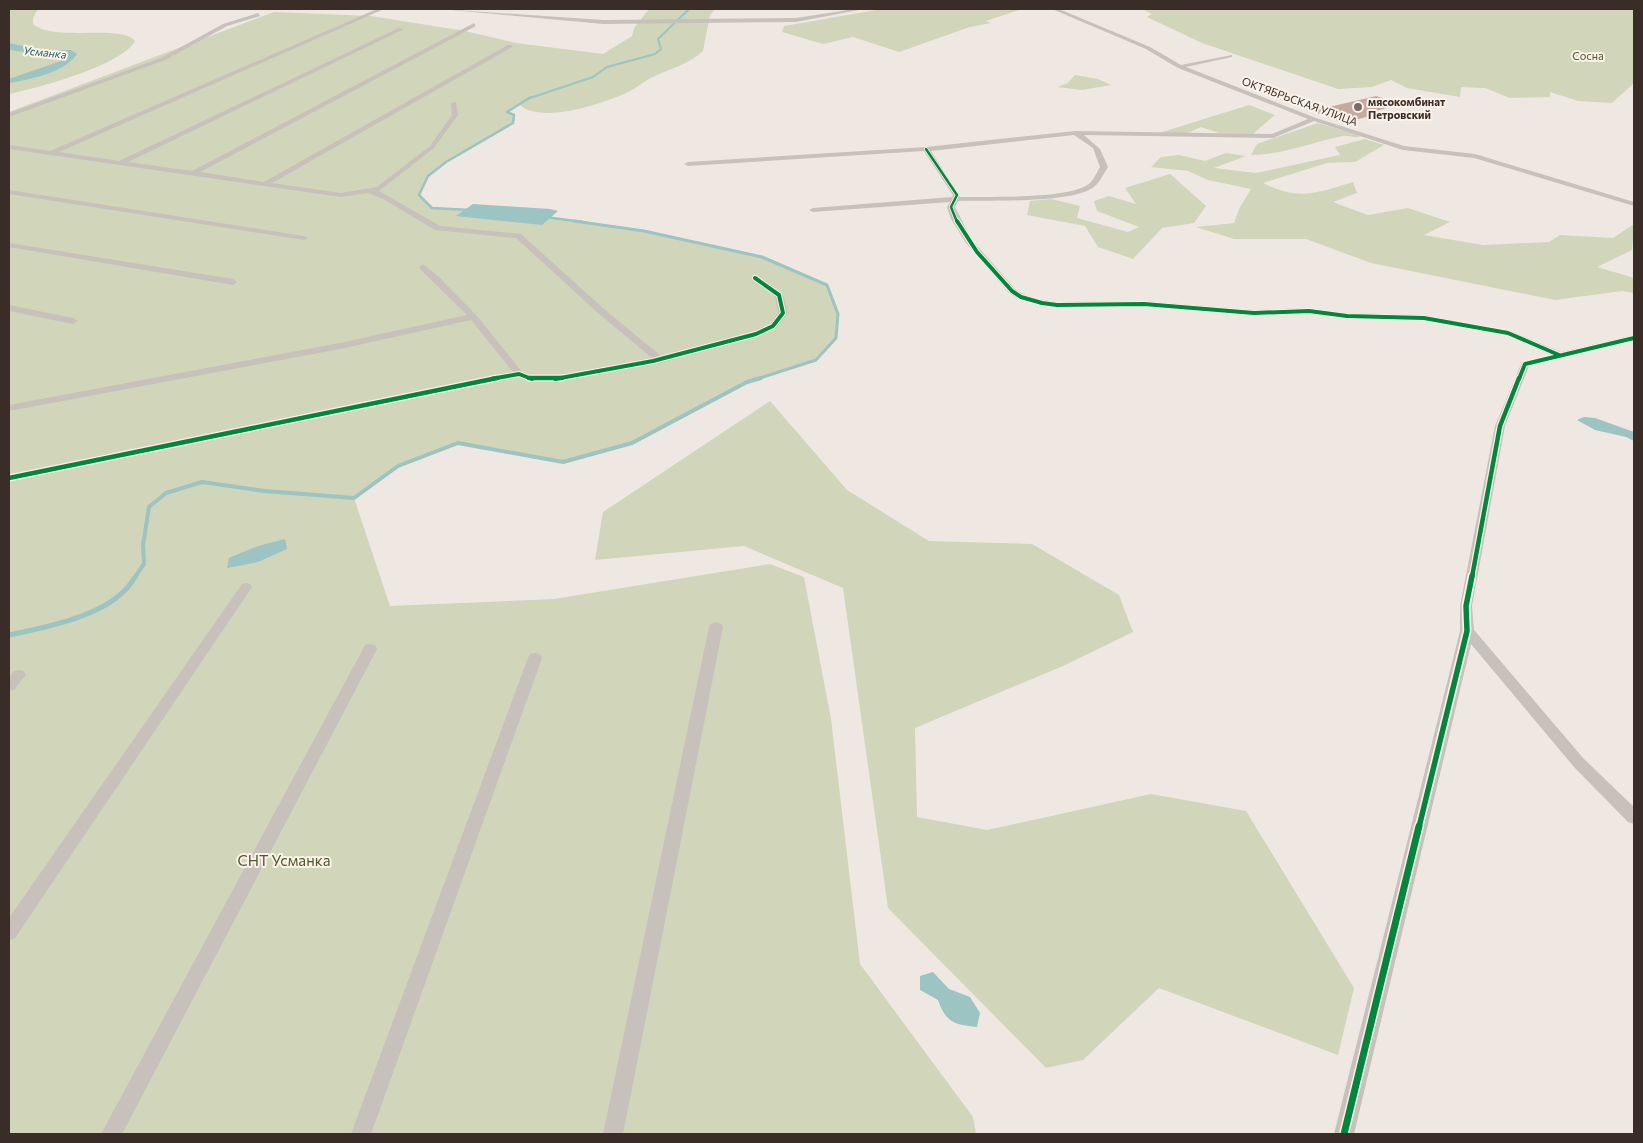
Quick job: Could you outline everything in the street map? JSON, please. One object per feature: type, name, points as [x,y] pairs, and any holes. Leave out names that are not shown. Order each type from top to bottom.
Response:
[{"type":"street","points":[[50,154],[381,9]]},
{"type":"street","points":[[444,9],[603,22],[642,22],[796,20],[861,9]]},
{"type":"street","name":"ОКТЯБРЬСКАЯ УЛИЦА","points":[[1056,9],[1148,48],[1180,67],[1314,119],[1403,148],[1475,156],[1634,204]]},
{"type":"street","points":[[9,115],[162,59],[225,25],[243,17],[258,15]]},
{"type":"street","points":[[192,174],[474,25]]},
{"type":"street","points":[[120,163],[402,29]]},
{"type":"street","points":[[265,184],[510,46]]},
{"type":"street","points":[[1180,67],[1230,56]]},
{"type":"street","points":[[9,147],[341,195],[379,189],[432,147],[455,116],[454,102]]},
{"type":"street","points":[[688,164],[926,148],[1075,133],[1273,136],[1314,119]]},
{"type":"street","points":[[813,210],[953,199],[1059,196],[1081,191],[1092,184],[1104,166],[1101,152],[1092,142],[1075,133]]},
{"type":"street","points":[[926,148],[957,195],[953,199],[951,207],[961,229],[1012,291],[1021,297],[1042,303],[1144,304],[1254,313],[1309,311],[1347,316],[1424,318],[1508,333],[1559,355]]},
{"type":"street","points":[[370,191],[384,194],[438,228],[518,236],[601,311],[660,360]]},
{"type":"street","points":[[9,192],[304,238]]},
{"type":"street","points":[[9,244],[233,282]]},
{"type":"street","points":[[423,267],[453,295],[504,351],[519,374]]},
{"type":"street","points":[[9,478],[519,374],[532,379],[555,378],[660,360],[756,334],[773,326],[783,313],[779,296],[755,278]]},
{"type":"street","points":[[9,308],[73,321]]},
{"type":"street","points":[[9,408],[340,346],[472,317]]},
{"type":"street","points":[[1344,1134],[1467,631],[1466,606],[1500,426],[1506,407],[1525,364],[1634,338]]},
{"type":"street","points":[[9,932],[246,587]]},
{"type":"street","points":[[613,1134],[716,628]]},
{"type":"street","points":[[1467,631],[1579,763],[1634,818]]},
{"type":"street","points":[[111,1134],[370,650]]},
{"type":"street","points":[[360,1134],[535,658]]},
{"type":"street","points":[[9,686],[18,675]]},
{"type":"green space","points":[[9,9],[38,9],[33,18],[33,24],[43,29],[56,32],[117,34],[128,36],[135,41],[127,50],[113,59],[77,75],[9,94]]},
{"type":"green space","name":"СНТ Усманка","points":[[649,9],[715,9],[710,15],[703,51],[686,63],[651,78],[630,91],[587,107],[555,113],[541,113],[528,110],[519,104],[508,112],[514,115],[513,123],[446,162],[429,176],[419,195],[432,208],[546,217],[644,231],[762,257],[827,285],[838,314],[836,338],[816,360],[747,382],[632,443],[563,462],[500,449],[458,443],[398,466],[354,498],[390,606],[554,599],[770,564],[804,577],[831,719],[860,964],[973,1117],[976,1134],[9,1134],[9,112],[274,12],[371,16],[465,31],[516,43],[603,54],[632,36],[634,28]]},
{"type":"green space","points":[[882,9],[1022,9],[986,21],[991,23],[970,27],[899,52],[853,37],[823,44],[782,32],[784,26]]},
{"type":"green space","name":"Сосна","points":[[1142,9],[1634,9],[1634,83],[1612,103],[1578,101],[1550,92],[1550,97],[1510,98],[1485,88],[1461,87],[1460,97],[1407,88],[1391,80],[1372,87],[1338,89],[1202,43],[1147,17],[1152,14]]},
{"type":"green space","points":[[1075,75],[1098,79],[1111,85],[1082,90],[1057,87],[1068,83]]},
{"type":"green space","points":[[1249,105],[1275,115],[1253,134],[1219,133],[1201,127],[1188,133],[1159,133]]},
{"type":"green space","points":[[1318,123],[1361,136],[1343,136],[1286,151],[1251,155],[1257,144]]},
{"type":"green space","points":[[1365,139],[1384,145],[1355,162],[1327,163],[1263,183],[1287,192],[1308,193],[1353,182],[1357,193],[1333,202],[1368,215],[1408,208],[1450,222],[1424,235],[1483,245],[1549,242],[1560,235],[1613,238],[1634,224],[1632,250],[1597,267],[1634,279],[1634,293],[1622,291],[1555,300],[1371,263],[1306,239],[1234,239],[1196,227],[1234,223],[1240,207],[1251,189],[1208,180],[1188,171],[1151,167],[1161,157],[1179,155],[1205,161],[1226,153],[1246,156],[1214,168],[1256,173],[1340,155],[1335,147]]},
{"type":"green space","points":[[1170,174],[1206,206],[1194,223],[1162,228],[1133,259],[1098,247],[1085,226],[1027,215],[1030,201],[1051,199],[1080,206],[1077,218],[1128,232],[1139,227],[1097,211],[1094,201],[1109,196],[1136,204],[1125,188]]},
{"type":"green space","points":[[770,401],[847,490],[929,541],[1032,544],[1119,595],[1133,632],[1063,666],[915,728],[917,817],[987,830],[1151,794],[1246,811],[1354,988],[1338,1055],[1159,988],[1083,1060],[1046,1068],[888,908],[843,588],[744,546],[595,560],[603,512]]},
{"type":"water","name":"Усманка","points":[[9,43],[42,50],[71,50],[77,54],[71,61],[56,70],[37,77],[9,83],[9,79],[61,61],[62,56],[9,50]]},
{"type":"water","points":[[473,204],[558,211],[542,225],[456,216]]},
{"type":"water","points":[[1584,417],[1595,418],[1634,432],[1634,441],[1626,437],[1595,430],[1577,420]]},
{"type":"water","points":[[285,539],[287,549],[258,562],[227,568],[229,558],[258,546]]},
{"type":"water","points":[[933,972],[949,989],[970,997],[980,1013],[977,1027],[957,1024],[952,1021],[944,1014],[938,1000],[920,990],[920,976]]},
{"type":"building","name":"мясокомбинат Петровский","points":[[1376,96],[1401,104],[1376,111],[1382,113],[1343,123],[1312,111]]},
{"type":"waterway","points":[[529,98],[593,77],[607,67],[655,54],[661,49],[658,39],[689,9]]},
{"type":"waterway","points":[[470,210],[432,208],[419,195],[428,176],[446,162],[513,123],[514,115],[507,112],[529,98]]},
{"type":"waterway","points":[[545,217],[583,222]]},
{"type":"waterway","points":[[574,221],[644,231],[762,257],[827,285],[838,314],[836,338],[816,360],[757,379]]},
{"type":"waterway","points":[[135,577],[144,564],[143,545],[149,507],[166,493],[202,482],[265,491],[354,498],[398,466],[458,443],[563,462],[632,443],[747,382],[761,378]]},
{"type":"waterway","points":[[9,635],[86,615],[113,600],[126,589],[136,576]]},
{"type":"cycle path","points":[[926,149],[957,195],[951,207],[961,230],[986,262],[1012,291],[1021,297],[1057,305],[1144,304],[1254,313],[1309,311],[1347,316],[1424,318],[1508,333],[1559,355]]},
{"type":"cycle path","points":[[9,478],[495,378],[519,374],[532,379],[555,379],[653,361],[756,334],[773,326],[783,313],[779,295],[755,278]]},
{"type":"cycle path","points":[[1344,1134],[1467,631],[1466,606],[1500,426],[1525,364],[1634,338]]},
{"type":"place","name":"мясокомбинат Петровский","points":[[1358,107]]}]
